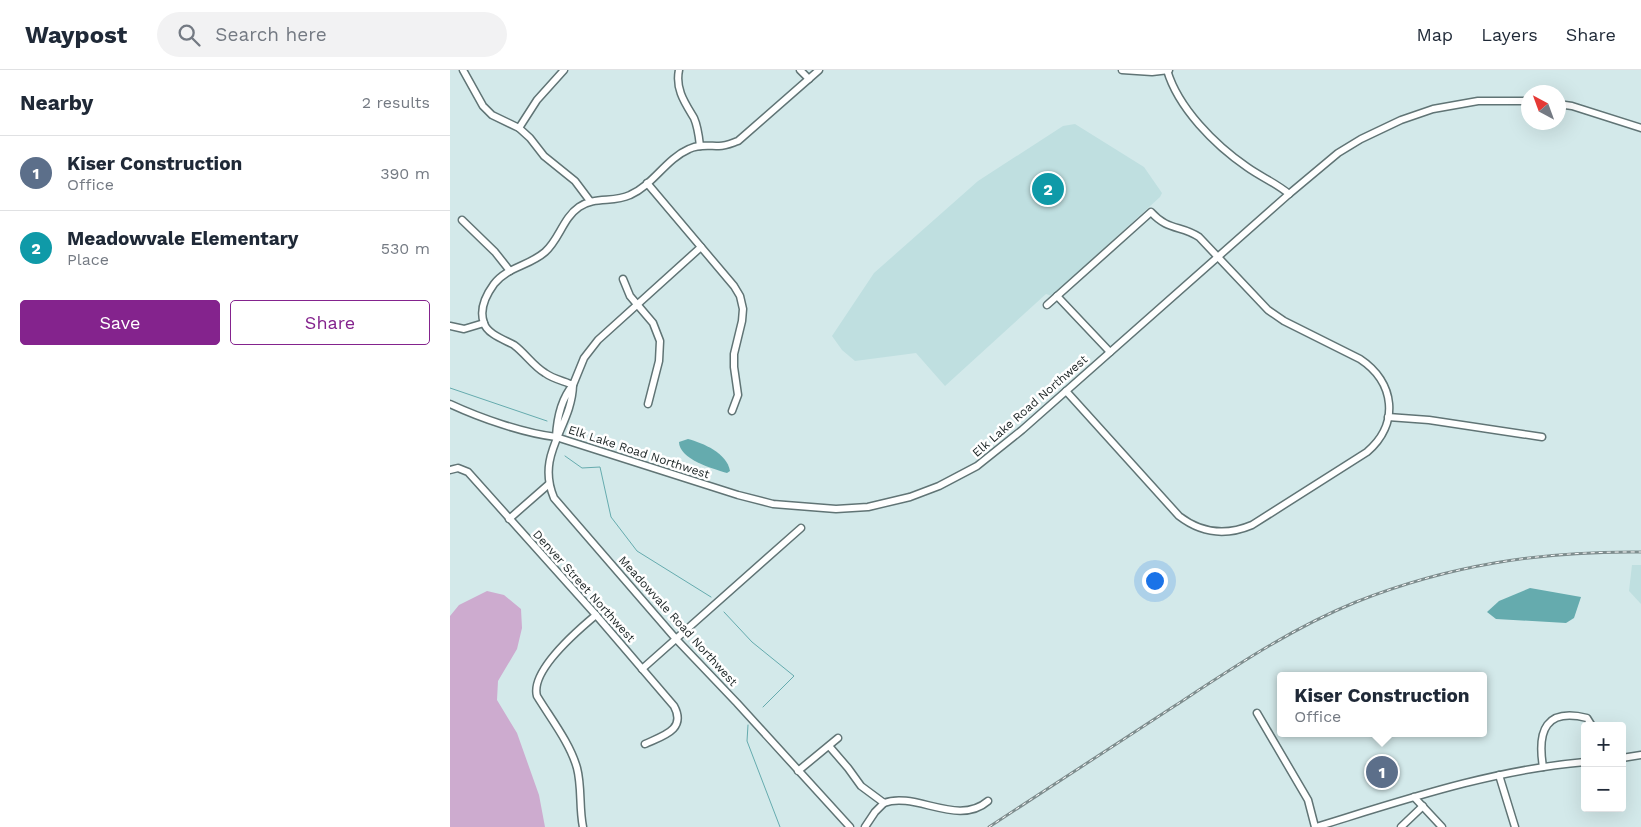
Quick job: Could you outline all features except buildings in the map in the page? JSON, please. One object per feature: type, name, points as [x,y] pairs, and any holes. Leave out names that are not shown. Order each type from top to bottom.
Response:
[{"type":"street","points":[[463,70],[483,106],[492,115],[519,128],[554,166],[575,181],[590,202]]},
{"type":"street","points":[[519,128],[537,100],[564,70]]},
{"type":"street","points":[[679,70],[679,91],[685,106],[694,119],[700,146]]},
{"type":"street","points":[[800,70],[809,79]]},
{"type":"street","points":[[573,385],[545,374],[522,352],[489,330],[484,323],[482,313],[488,294],[498,280],[510,271],[544,254],[556,240],[572,214],[580,206],[590,202],[624,197],[635,193],[674,159],[689,149],[700,146],[722,146],[738,141],[819,70]]},
{"type":"street","points":[[1122,70],[1152,72],[1168,70],[1172,83],[1183,104],[1225,150],[1248,168],[1274,182],[1289,194]]},
{"type":"street","name":"Elk Lake Road Northwest","points":[[450,404],[489,420],[543,436],[556,437],[700,484],[773,504],[836,509],[868,507],[924,492],[977,466],[1066,391],[1338,153],[1361,139],[1400,120],[1432,109],[1478,101],[1521,101]]},
{"type":"street","points":[[1566,105],[1641,128]]},
{"type":"street","points":[[647,183],[734,286],[740,296],[743,309],[742,322],[734,354],[738,395],[732,411]]},
{"type":"street","points":[[1047,304],[1151,212],[1161,222],[1189,231],[1199,237],[1254,297],[1276,316],[1360,359],[1372,368],[1385,388],[1389,403],[1386,426],[1379,440],[1352,463],[1252,525],[1236,531],[1219,532],[1194,526],[1178,516],[1066,391]]},
{"type":"street","points":[[462,220],[495,252],[510,271]]},
{"type":"street","points":[[509,519],[549,484],[549,465],[556,437],[564,424],[573,385],[584,358],[591,348],[701,247]]},
{"type":"street","points":[[623,279],[630,296],[653,323],[660,341],[659,361],[648,404]]},
{"type":"street","points":[[1057,296],[1110,352]]},
{"type":"street","points":[[450,326],[464,329],[484,323]]},
{"type":"street","points":[[1388,417],[1429,420],[1542,437]]},
{"type":"street","name":"Denver Street Northwest","points":[[450,470],[458,468],[468,472],[596,615],[674,706],[678,716],[676,725],[671,731],[645,744]]},
{"type":"street","name":"Meadowvale Road Northwest","points":[[549,484],[556,501],[676,639],[850,827]]},
{"type":"street","points":[[642,669],[801,528]]},
{"type":"street","points":[[583,827],[576,766],[570,750],[537,696],[536,687],[540,677],[563,644],[596,615]]},
{"type":"street","points":[[1257,713],[1308,800],[1316,827],[1414,797],[1498,775],[1581,762]]},
{"type":"street","points":[[1543,767],[1540,750],[1547,724],[1553,718],[1563,716],[1581,717],[1587,718],[1590,722]]},
{"type":"street","points":[[798,771],[838,738]]},
{"type":"street","points":[[829,746],[861,786],[884,803]]},
{"type":"street","points":[[1626,758],[1641,756]]},
{"type":"street","points":[[1498,775],[1515,827]]},
{"type":"street","points":[[1414,797],[1442,827]]},
{"type":"street","points":[[865,827],[884,803],[898,801],[940,812],[963,815],[980,809],[988,801]]},
{"type":"street","points":[[1401,827],[1423,806]]},
{"type":"shaded area","points":[[1075,124],[1144,167],[1162,193],[1160,197],[1052,296],[1046,294],[945,386],[916,353],[855,361],[842,350],[832,336],[874,273],[978,181],[1063,126]]},
{"type":"shaded area","points":[[1632,565],[1641,565],[1641,604],[1629,591]]},
{"type":"shaded area","points":[[487,591],[504,595],[521,609],[522,628],[517,649],[498,681],[497,700],[517,733],[539,795],[545,827],[450,827],[450,616],[459,605]]},
{"type":"water","points":[[688,439],[714,450],[724,459],[730,471],[727,473],[714,469],[690,458],[680,448],[679,442]]},
{"type":"water","points":[[1530,588],[1581,597],[1574,618],[1566,623],[1496,619],[1487,612],[1499,601]]},
{"type":"waterway","points":[[450,388],[547,421]]},
{"type":"waterway","points":[[565,456],[582,468],[600,467],[611,517],[637,551],[711,597]]},
{"type":"waterway","points":[[724,612],[752,642],[794,676],[763,707]]},
{"type":"waterway","points":[[748,725],[747,741],[780,827]]},
{"type":"railway","points":[[989,827],[1242,663],[1286,636],[1332,612],[1391,589],[1426,578],[1496,563],[1567,554],[1641,552]]},
{"type":"place","name":"Meadowvale Elementary","points":[[1048,189]]},
{"type":"place","name":"Kiser Construction","points":[[1382,772]]}]
